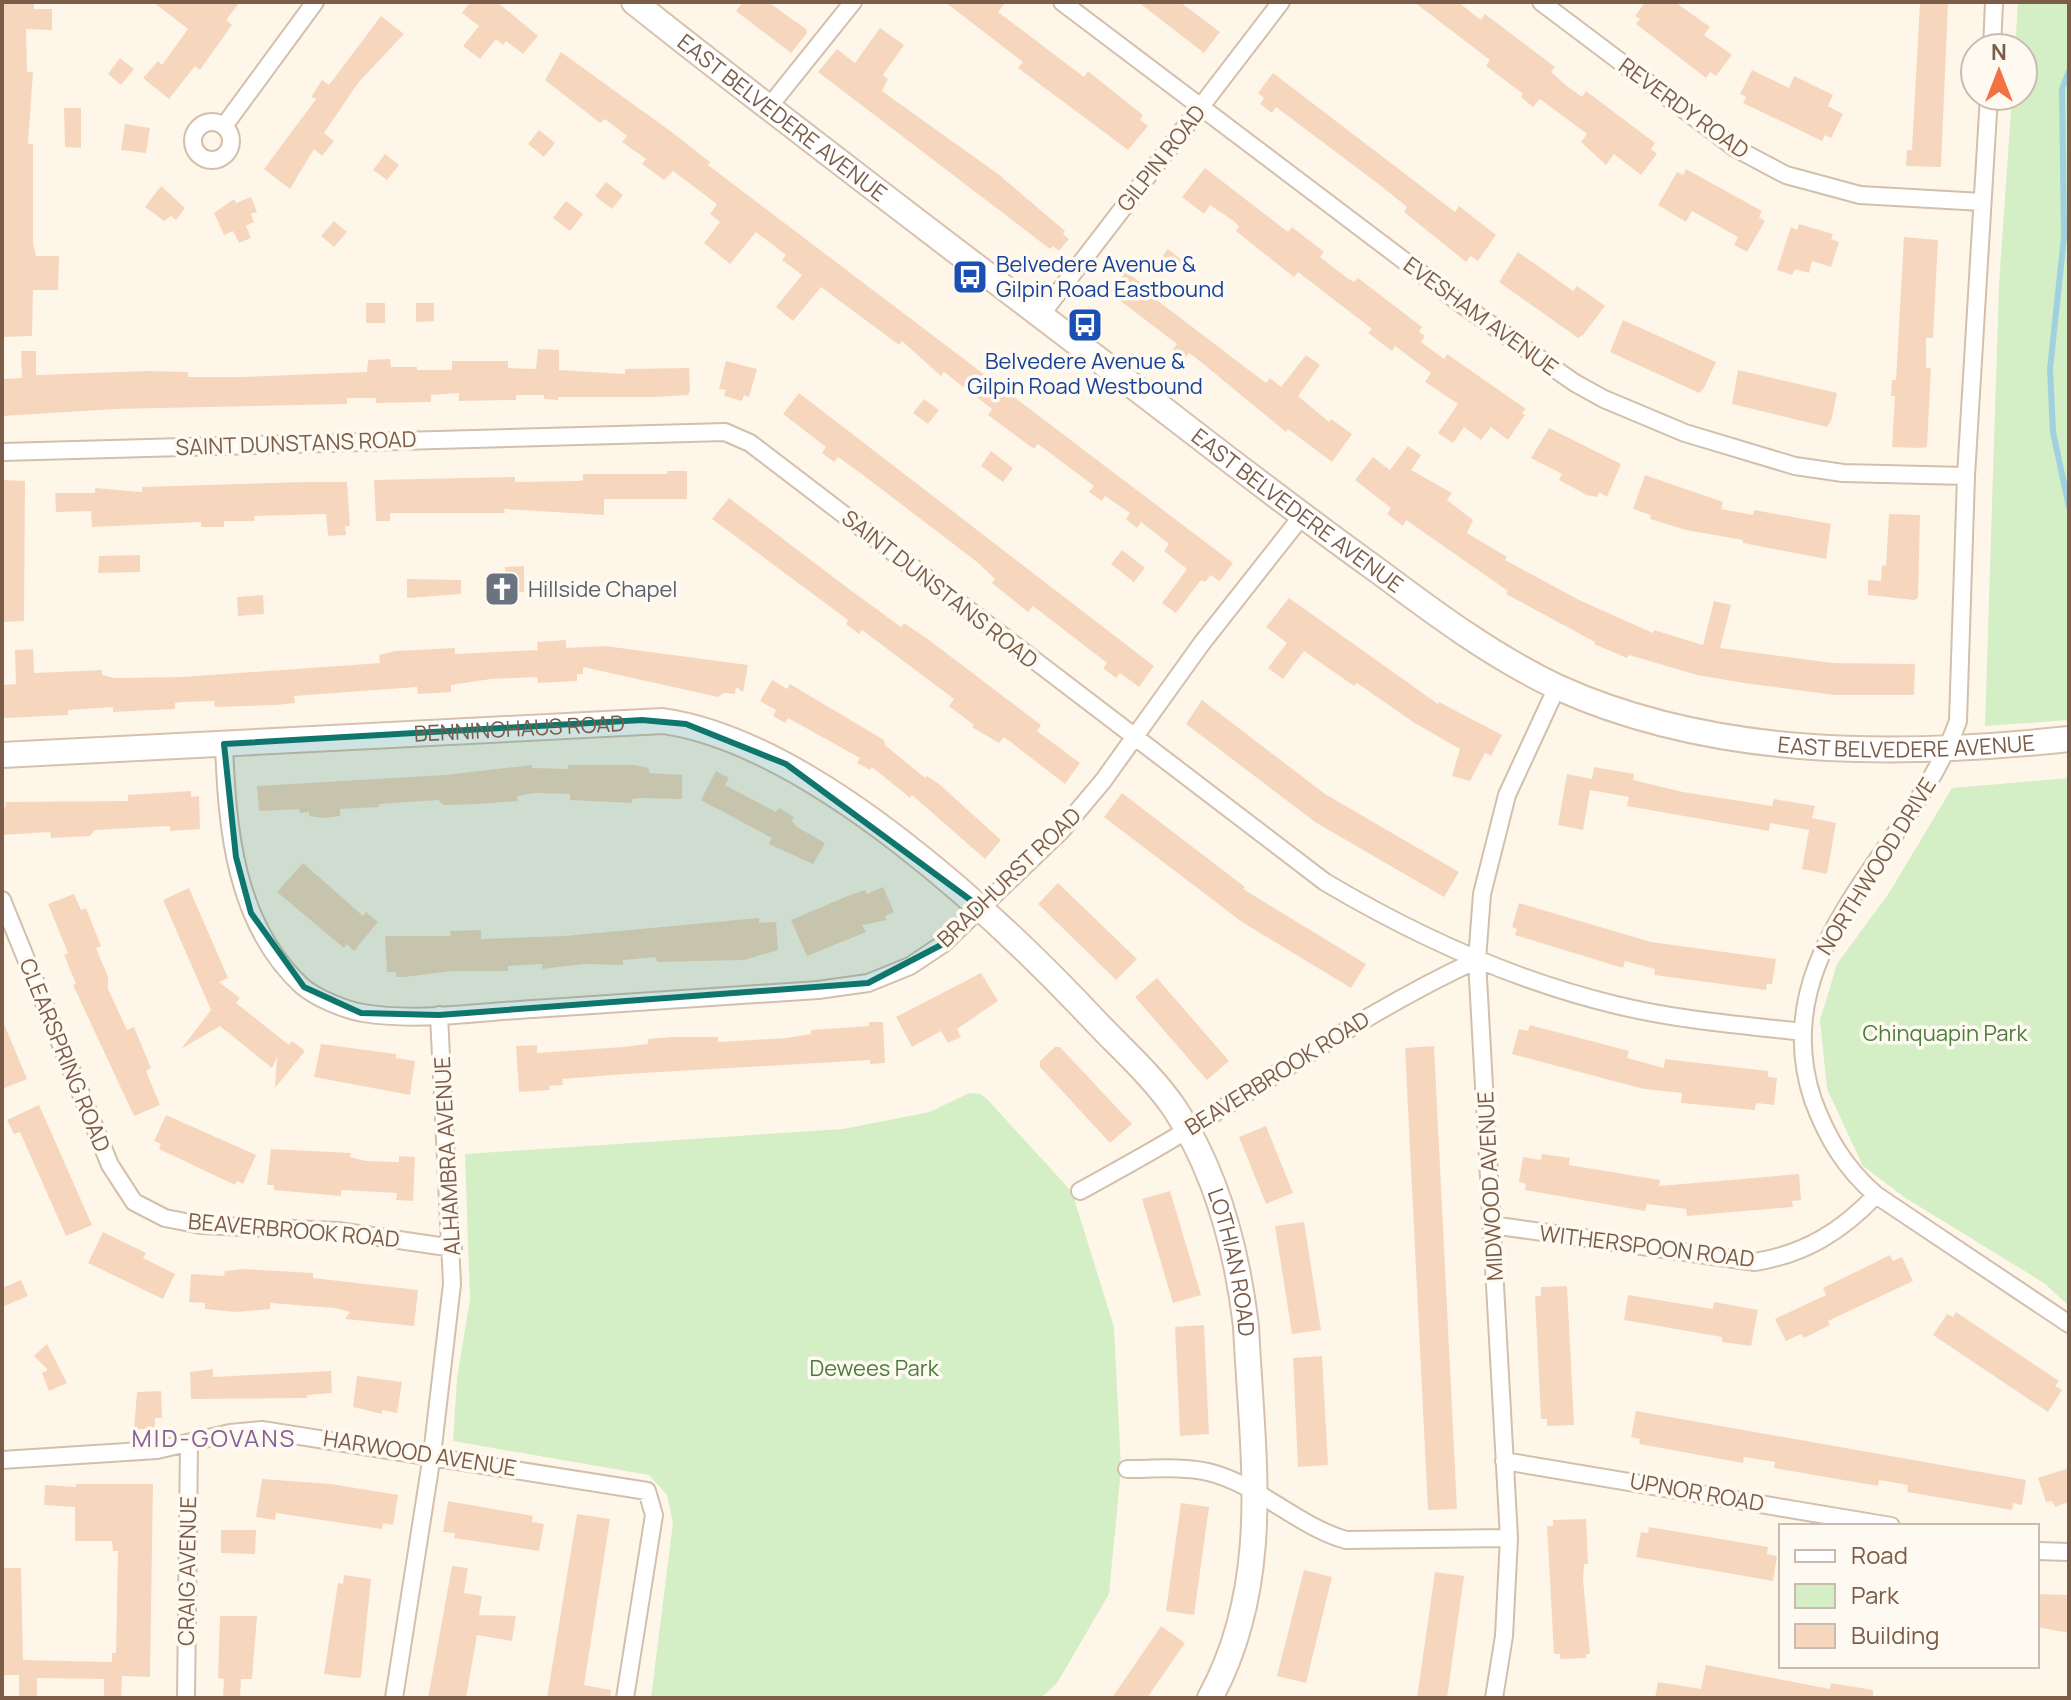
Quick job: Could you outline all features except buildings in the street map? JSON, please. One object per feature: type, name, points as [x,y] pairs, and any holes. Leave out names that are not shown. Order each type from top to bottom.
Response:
[{"type":"street","points":[[224,126],[315,2]]},
{"type":"street","name":"EAST BELVEDERE AVENUE","points":[[634,2],[1302,516],[1490,650],[1557,687],[1667,724],[1732,737],[1861,750],[1948,750],[2069,739]]},
{"type":"street","points":[[768,108],[853,2]]},
{"type":"street","name":"EVESHAM AVENUE","points":[[1062,2],[1472,312],[1604,399],[1707,441],[1795,466],[1843,473],[1966,476]]},
{"type":"street","name":"GILPIN ROAD","points":[[1041,315],[1281,2]]},
{"type":"street","name":"REVERDY ROAD","points":[[1541,2],[1735,148],[1786,175],[1860,195],[1982,202]]},
{"type":"street","points":[[1993,32],[1994,2]]},
{"type":"street","name":"NORTHWOOD DRIVE","points":[[1988,112],[1966,476],[1958,721],[1948,750],[1818,957],[1803,1032],[1806,1076],[1824,1127],[1852,1174],[1876,1195],[2069,1324]]},
{"type":"street","name":"SAINT DUNSTANS ROAD","points":[[2,452],[725,432],[750,443],[1135,740],[1325,882],[1440,946],[1616,1005],[1684,1018],[1803,1032]]},
{"type":"street","name":"BRADHURST ROAD","points":[[439,1015],[802,992],[868,983],[910,966],[943,944],[1061,831],[1135,740],[1202,643],[1302,516]]},
{"type":"street","name":"MIDWOOD AVENUE","points":[[1494,1698],[1504,1636],[1509,1538],[1477,960],[1482,894],[1503,808],[1557,687]]},
{"type":"street","name":"BENNINGHAUS ROAD","points":[[2,755],[642,720],[686,724],[786,764],[868,820],[980,907]]},
{"type":"street","points":[[224,744],[226,788],[242,889],[271,948],[282,962],[304,987],[361,1013],[439,1015]]},
{"type":"street","name":"CLEARSPRING ROAD","points":[[2,900],[110,1165]]},
{"type":"street","name":"LOTHIAN ROAD","points":[[980,907],[1079,1003],[1159,1088],[1187,1130],[1223,1214],[1242,1293],[1254,1492],[1254,1554],[1248,1600],[1237,1642],[1210,1698]]},
{"type":"street","name":"BEAVERBROOK ROAD","points":[[1080,1191],[1187,1130],[1396,1000],[1477,960]]},
{"type":"street","name":"ALHAMBRA AVENUE","points":[[394,1698],[432,1455],[453,1248],[439,1015]]},
{"type":"street","name":"BEAVERBROOK ROAD","points":[[110,1165],[134,1202],[165,1218],[201,1225],[338,1231],[453,1248]]},
{"type":"street","name":"WITHERSPOON ROAD","points":[[1492,1225],[1755,1262],[1816,1244],[1854,1218],[1876,1195]]},
{"type":"street","name":"HARWOOD AVENUE","points":[[2,1460],[157,1450],[262,1430],[647,1491],[654,1515],[625,1698]]},
{"type":"street","name":"CRAIG AVENUE","points":[[186,1698],[189,1443]]},
{"type":"street","name":"UPNOR ROAD","points":[[1504,1461],[1879,1524]]},
{"type":"street","points":[[1127,1469],[1209,1472],[1254,1492],[1320,1532],[1346,1540],[1509,1538]]},
{"type":"street","points":[[2039,1551],[2069,1552]]},
{"type":"highlighted area","points":[[642,720],[686,724],[786,764],[980,907],[943,944],[868,983],[439,1015],[361,1013],[304,987],[251,913],[236,857],[224,744]]},
{"type":"green space","points":[[2018,2],[2069,2],[2069,720],[1985,726],[1999,285],[2011,112],[2039,112],[2039,32],[2016,32]]},
{"type":"green space","name":"Chinquapin Park","points":[[2069,778],[2069,1306],[2044,1283],[1904,1197],[1863,1166],[1827,1089],[1820,1020],[1837,964],[1889,893],[1952,788]]},
{"type":"green space","name":"Dewees Park","points":[[969,1093],[980,1094],[987,1099],[1072,1192],[1114,1327],[1121,1469],[1109,1594],[1057,1683],[1041,1698],[651,1698],[673,1523],[667,1495],[649,1475],[453,1441],[457,1378],[470,1299],[465,1154],[843,1129],[930,1112]]},
{"type":"waterway","points":[[2069,71],[2062,89],[2064,237],[2050,369],[2053,432],[2069,507]]},
{"type":"place","name":"Belvedere Avenue & Gilpin Road Eastbound","points":[[970,277]]},
{"type":"place","name":"Belvedere Avenue & Gilpin Road Westbound","points":[[1085,325]]},
{"type":"place","name":"Hillside Chapel","points":[[502,589]]},
{"type":"district","name":"MID-GOVANS","points":[[214,1437]]}]
